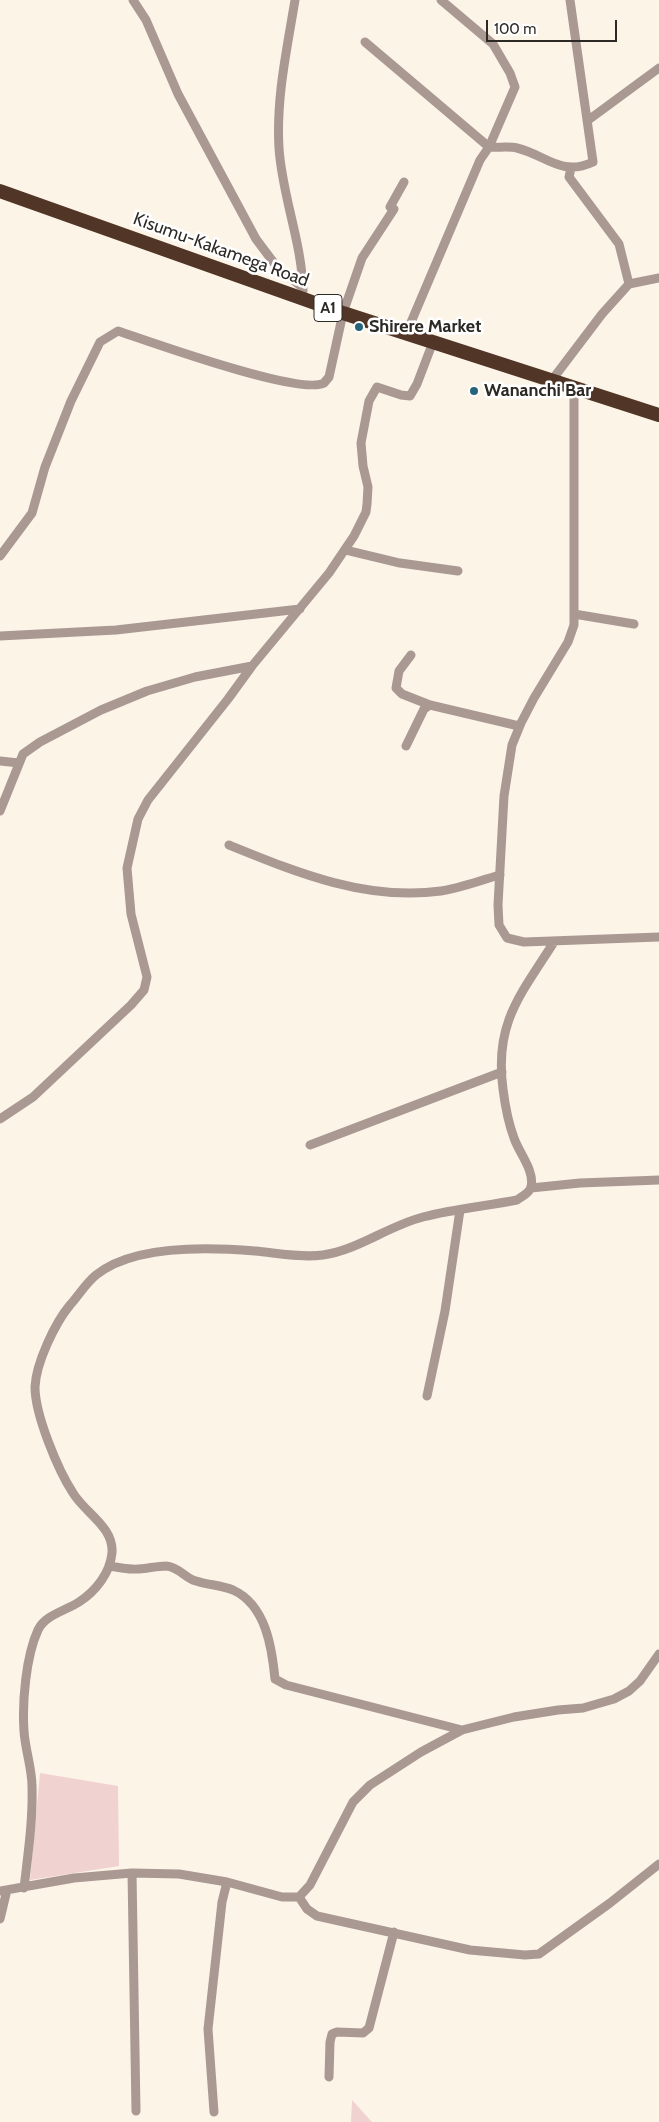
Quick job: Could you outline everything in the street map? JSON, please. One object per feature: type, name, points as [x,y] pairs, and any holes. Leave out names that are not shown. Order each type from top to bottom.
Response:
[{"type":"highway","name":"Kisumu-Kakamega Road","points":[[0,191],[303,293],[343,313],[659,415]]},
{"type":"street","points":[[133,0],[146,20],[178,94],[256,239],[277,267],[303,293]]},
{"type":"street","points":[[295,0],[278,109],[279,141],[286,189],[300,259],[303,293]]},
{"type":"street","points":[[406,334],[480,160],[489,148],[514,87],[510,74],[493,44],[441,0]]},
{"type":"street","points":[[365,42],[489,148],[517,148],[560,166],[570,168],[583,167],[593,162],[570,0]]},
{"type":"street","points":[[587,121],[659,68]]},
{"type":"street","points":[[570,168],[569,177],[619,244],[629,284]]},
{"type":"street","points":[[0,556],[32,513],[45,467],[71,401],[100,342],[118,331],[260,376],[311,387],[320,386],[327,381],[343,313],[362,258],[394,210],[390,207],[404,182]]},
{"type":"street","points":[[552,380],[602,314],[629,284],[659,278]]},
{"type":"street","points":[[0,1119],[33,1097],[131,1005],[144,990],[146,970],[131,914],[127,884],[129,855],[138,819],[148,800],[252,666],[346,550],[362,522],[368,504],[368,487],[363,466],[361,443],[370,396],[377,387],[410,396],[417,384],[433,342]]},
{"type":"street","points":[[574,387],[574,614],[572,634],[534,698],[519,726],[512,745],[504,796],[498,904],[499,924],[507,938],[524,942],[659,937]]},
{"type":"street","points":[[346,550],[400,563],[458,571]]},
{"type":"street","points":[[0,636],[116,630],[300,609]]},
{"type":"street","points":[[574,614],[634,624]]},
{"type":"street","points":[[411,655],[399,671],[396,688],[399,693],[430,705],[519,726]]},
{"type":"street","points":[[0,811],[24,754],[40,742],[100,710],[147,691],[195,677],[252,666]]},
{"type":"street","points":[[406,746],[424,709],[430,705]]},
{"type":"street","points":[[0,761],[19,763]]},
{"type":"street","points":[[229,845],[328,882],[360,889],[404,894],[442,890],[500,875]]},
{"type":"street","points":[[24,1888],[31,1821],[32,1784],[24,1733],[24,1695],[32,1644],[39,1627],[55,1614],[80,1602],[108,1572],[112,1542],[102,1526],[73,1494],[57,1462],[43,1424],[35,1389],[40,1364],[62,1314],[88,1282],[115,1264],[168,1251],[209,1249],[320,1256],[345,1249],[423,1216],[517,1200],[529,1192],[531,1188],[531,1175],[510,1126],[502,1072],[504,1038],[511,1010],[554,942]]},
{"type":"street","points":[[310,1145],[502,1072]]},
{"type":"street","points":[[531,1188],[580,1183],[659,1180]]},
{"type":"street","points":[[427,1396],[445,1311],[460,1210]]},
{"type":"street","points":[[109,1566],[133,1569],[167,1566],[176,1568],[198,1582],[235,1590],[248,1601],[259,1616],[272,1646],[275,1679],[286,1685],[462,1730]]},
{"type":"street","points":[[0,1919],[3,1890],[24,1888],[74,1878],[132,1873],[179,1874],[227,1882],[282,1897],[299,1897],[310,1884],[353,1802],[370,1785],[421,1752],[462,1730],[514,1717],[583,1708],[614,1700],[629,1691],[640,1681],[659,1654]]},
{"type":"street","points":[[299,1897],[307,1909],[317,1916],[470,1950],[525,1955],[539,1954],[659,1864]]},
{"type":"street","points":[[132,1873],[136,2112]]},
{"type":"street","points":[[214,2112],[208,2029],[222,1902],[227,1882]]},
{"type":"street","points":[[329,2077],[332,2034],[337,2032],[363,2033],[368,2028],[394,1932]]},
{"type":"shaded area","points":[[40,1773],[118,1786],[119,1866],[30,1880]]},
{"type":"shaded area","points":[[352,2100],[372,2122],[351,2122]]},
{"type":"place","name":"Shirere Market","points":[[359,327]]},
{"type":"place","name":"Wananchi Bar","points":[[474,391]]}]
